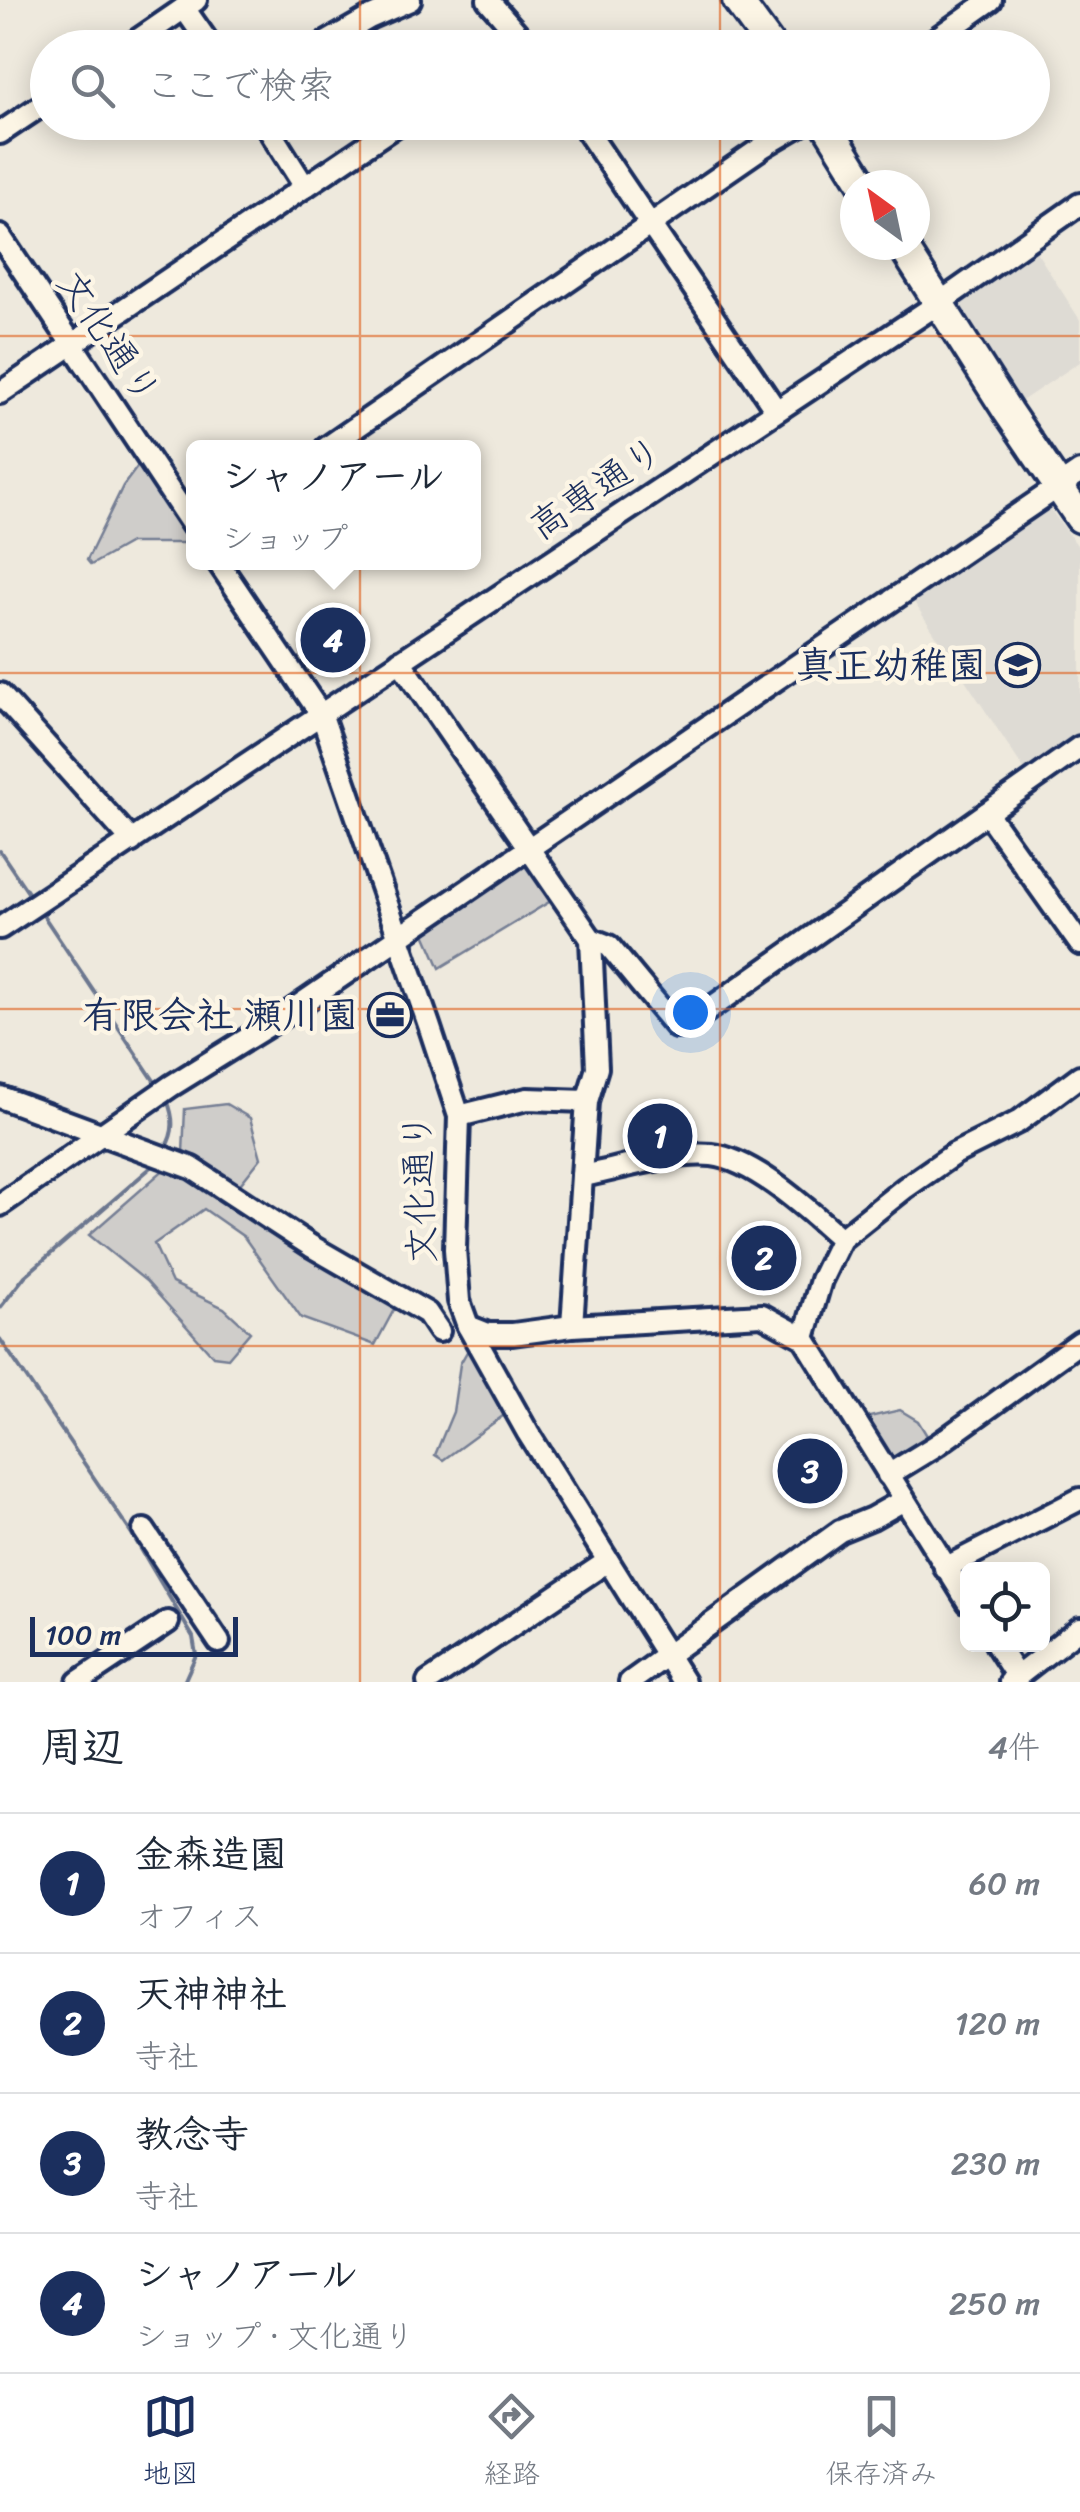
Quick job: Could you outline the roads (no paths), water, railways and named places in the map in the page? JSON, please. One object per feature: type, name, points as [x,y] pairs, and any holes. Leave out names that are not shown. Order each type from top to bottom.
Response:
[{"type":"main road","points":[[738,0],[759,30]]},
{"type":"main road","points":[[836,140],[855,170]]},
{"type":"main road","points":[[912,260],[1069,480],[1080,518]]},
{"type":"street","points":[[348,30],[410,0]]},
{"type":"street","points":[[488,0],[511,30]]},
{"type":"street","points":[[949,30],[992,0]]},
{"type":"street","points":[[152,30],[190,4],[203,30]]},
{"type":"street","points":[[0,133],[30,112]]},
{"type":"street","points":[[276,140],[305,186]]},
{"type":"street","points":[[0,393],[373,140]]},
{"type":"street","points":[[593,140],[776,410]]},
{"type":"street","points":[[338,440],[774,140]]},
{"type":"street","name":"高専通り","points":[[0,928],[939,303],[1080,204]]},
{"type":"street","name":"文化通り","points":[[0,236],[186,516]]},
{"type":"street","points":[[0,1205],[1069,480]]},
{"type":"street","name":"文化通り","points":[[223,570],[322,716],[458,1116],[455,1249],[460,1301],[468,1326],[528,1434],[684,1682]]},
{"type":"street","points":[[400,661],[590,940],[597,1068],[587,1101],[572,1326]]},
{"type":"street","points":[[0,694],[132,841]]},
{"type":"street","points":[[590,940],[609,946],[676,1027],[684,1027],[1080,746]]},
{"type":"street","points":[[987,813],[1080,944]]},
{"type":"street","points":[[804,1338],[821,1280],[841,1240],[904,1188],[954,1154],[1018,1122],[1080,1076]]},
{"type":"street","points":[[0,1097],[192,1168],[312,1246],[427,1313],[439,1331]]},
{"type":"street","points":[[458,1116],[527,1099],[587,1101]]},
{"type":"street","points":[[582,1176],[680,1157],[712,1155],[742,1163],[841,1240]]},
{"type":"street","points":[[468,1326],[488,1334],[762,1315],[804,1338],[960,1590]]},
{"type":"street","points":[[888,1475],[938,1445],[1080,1342]]},
{"type":"street","points":[[946,1568],[1080,1499]]},
{"type":"street","points":[[630,1682],[840,1531],[904,1500]]},
{"type":"street","points":[[144,1530],[219,1642]]},
{"type":"street","points":[[428,1682],[608,1561]]},
{"type":"street","points":[[82,1681],[168,1622]]},
{"type":"street","points":[[1013,1681],[1080,1628]]},
{"type":"street","points":[[1001,1652],[1012,1669],[1013,1681]]},
{"type":"waterway","points":[[0,851],[31,897]]},
{"type":"waterway","points":[[39,909],[159,1088]]},
{"type":"waterway","points":[[165,1148],[172,1124],[167,1100]]},
{"type":"waterway","points":[[0,1308],[25,1276],[155,1164]]},
{"type":"waterway","points":[[0,1339],[132,1534],[193,1637],[196,1655],[184,1682]]},
{"type":"place","name":"シャノアール","points":[[333,640]]},
{"type":"place","name":"真正幼稚園","points":[[1018,665]]},
{"type":"place","name":"有限会社 瀬川園","points":[[390,1015]]},
{"type":"place","name":"金森造園","points":[[660,1136]]},
{"type":"place","name":"天神神社","points":[[764,1258]]},
{"type":"place","name":"教念寺","points":[[810,1471]]}]
